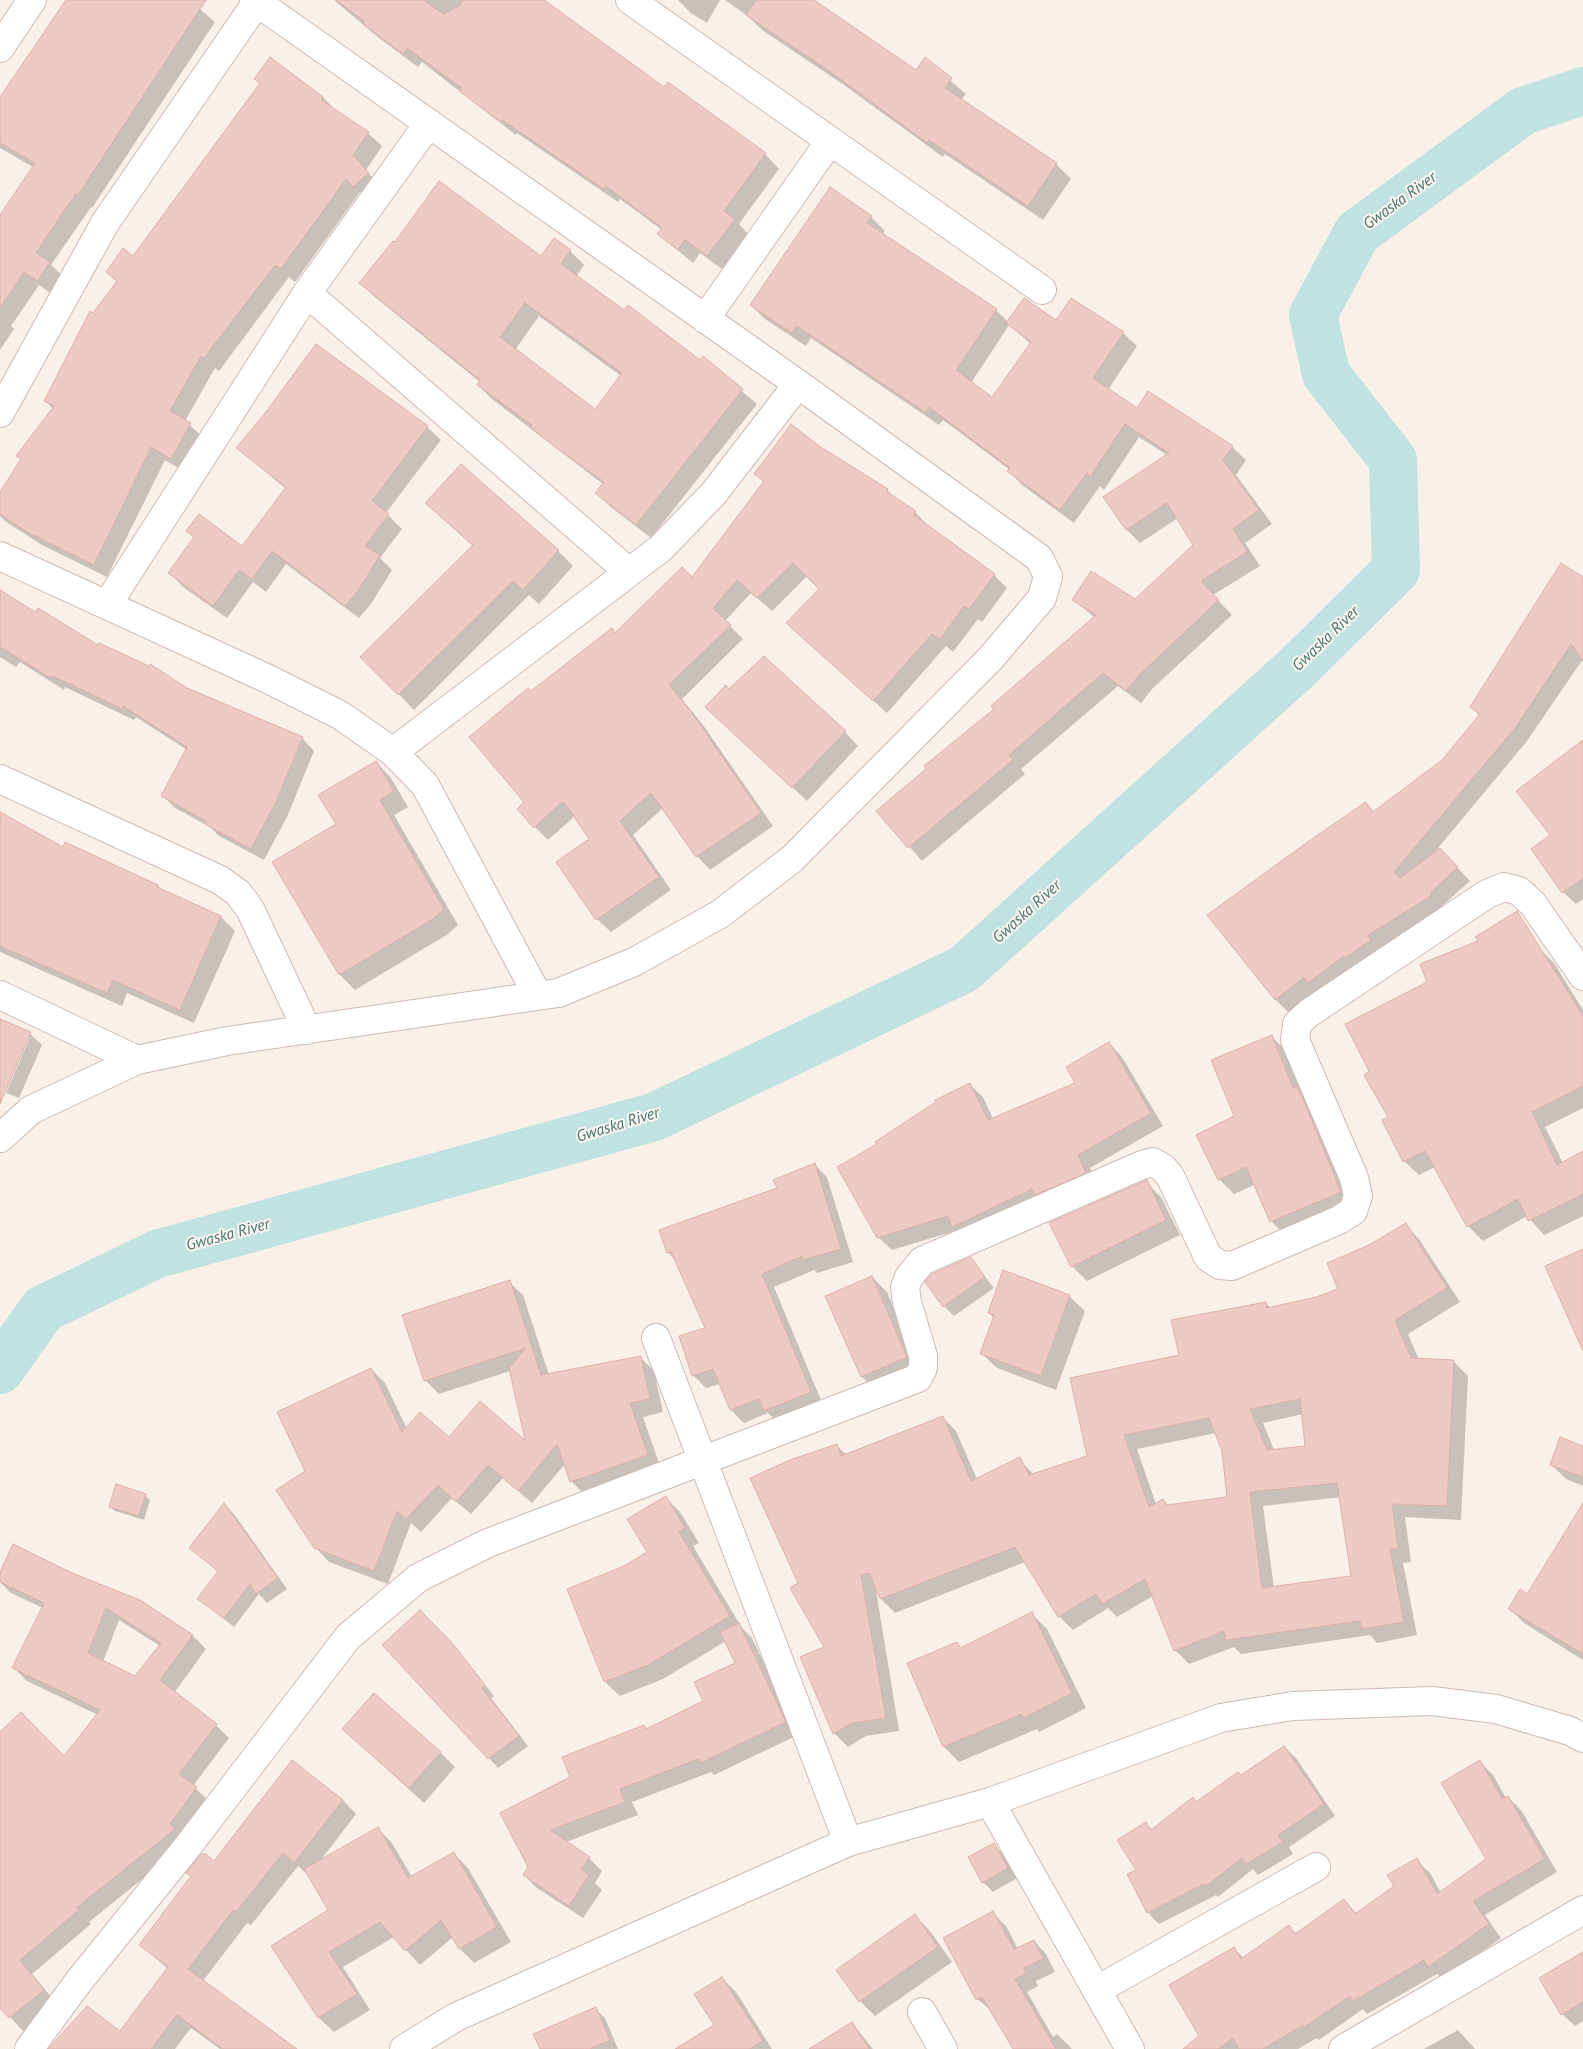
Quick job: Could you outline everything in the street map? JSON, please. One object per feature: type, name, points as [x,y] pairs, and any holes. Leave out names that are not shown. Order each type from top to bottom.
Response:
[{"type":"street","points":[[0,48],[32,0]]},
{"type":"street","points":[[630,0],[1042,290]]},
{"type":"street","points":[[0,413],[104,223],[255,1],[798,384],[1039,558],[1048,576],[1042,598],[990,659],[792,859],[720,914],[634,962],[558,993],[227,1041],[137,1060],[31,1110],[0,1138]]},
{"type":"street","points":[[107,605],[307,293],[428,123]]},
{"type":"street","points":[[705,318],[830,140]]},
{"type":"street","points":[[307,293],[629,572]]},
{"type":"street","points":[[393,752],[661,548],[714,493],[798,384]]},
{"type":"street","points":[[0,556],[340,715],[393,752],[425,785],[538,996]]},
{"type":"street","points":[[0,779],[220,880],[238,893],[250,909],[307,1030]]},
{"type":"street","points":[[29,2049],[79,1981],[188,1846],[348,1637],[418,1578],[488,1543],[702,1463],[918,1378],[923,1368],[923,1356],[907,1302],[905,1287],[922,1261],[1142,1165],[1153,1162],[1163,1168],[1170,1176],[1208,1258],[1220,1265],[1232,1266],[1339,1220],[1353,1211],[1358,1196],[1354,1178],[1295,1040],[1297,1024],[1309,1013],[1487,894],[1504,887],[1519,891],[1533,904],[1583,976]]},
{"type":"street","points":[[0,995],[137,1060]]},
{"type":"street","points":[[656,1338],[702,1463],[848,1842]]},
{"type":"street","points":[[404,2049],[456,2017],[848,1842],[990,1802],[1221,1718],[1293,1706],[1432,1701],[1496,1710],[1570,1732],[1583,1738]]},
{"type":"street","points":[[990,1802],[1130,2049]]},
{"type":"street","points":[[1097,1990],[1316,1868]]},
{"type":"street","points":[[1344,2049],[1583,1910]]},
{"type":"street","points":[[922,2012],[943,2049]]},
{"type":"building","points":[[66,0],[206,0],[78,195],[76,193],[36,253],[50,262],[38,281],[24,272],[0,308],[0,215],[35,163],[0,143],[0,97]]},
{"type":"building","points":[[336,0],[424,0],[443,14],[459,6],[463,0],[544,0],[664,87],[668,82],[766,153],[724,211],[735,219],[707,256],[685,240],[678,250],[657,234],[662,228],[606,186],[604,189],[502,120],[501,122],[459,91],[462,88],[407,48],[403,54],[363,24],[365,22]]},
{"type":"building","points":[[756,0],[814,0],[916,70],[925,57],[952,78],[945,88],[1057,163],[1028,206],[929,140],[927,143],[828,70],[746,15]]},
{"type":"building","points":[[270,57],[323,97],[321,100],[369,132],[353,155],[369,173],[353,187],[346,179],[281,269],[275,265],[204,358],[201,356],[170,411],[191,423],[171,459],[151,447],[94,565],[27,532],[0,514],[0,492],[21,459],[16,456],[54,406],[44,401],[90,311],[93,313],[117,281],[106,272],[123,248],[133,256],[260,83],[254,79]]},
{"type":"building","points":[[439,181],[541,256],[554,238],[571,250],[561,264],[624,310],[628,305],[700,360],[703,356],[743,389],[636,525],[595,493],[604,482],[554,446],[530,427],[532,425],[477,385],[480,380],[359,283],[393,241],[395,242]],"holes":[[[525,303],[622,373],[595,409],[500,337]]]},
{"type":"building","points":[[830,187],[872,216],[867,223],[997,309],[956,370],[992,397],[1031,342],[1006,323],[1024,298],[1056,320],[1071,298],[1124,332],[1093,378],[1137,408],[1148,391],[1233,446],[1223,460],[1259,510],[1233,529],[1247,552],[1201,581],[1219,600],[1139,675],[1126,691],[1103,673],[1009,755],[1013,760],[908,848],[876,811],[926,769],[924,766],[994,709],[991,706],[1096,615],[1072,600],[1091,571],[1135,599],[1193,545],[1167,503],[1126,530],[1103,497],[1169,453],[1125,424],[1090,477],[1087,473],[1060,510],[1007,471],[1010,468],[929,407],[925,412],[797,326],[792,333],[750,305]]},
{"type":"building","points":[[316,344],[428,426],[372,501],[389,514],[365,546],[380,555],[358,591],[345,606],[272,551],[252,579],[239,570],[213,606],[168,573],[194,537],[186,531],[199,514],[242,546],[286,487],[236,448],[263,416]]},
{"type":"building","points":[[791,424],[819,446],[888,489],[887,492],[916,511],[914,515],[995,574],[969,609],[964,606],[940,639],[932,634],[873,701],[786,623],[819,589],[793,563],[757,598],[737,580],[713,608],[731,625],[669,685],[690,710],[761,813],[696,857],[651,793],[620,821],[659,877],[596,920],[556,862],[589,839],[566,805],[562,802],[534,828],[517,809],[524,802],[469,737],[528,688],[531,691],[612,628],[615,633],[682,567],[692,577],[764,481],[754,474]]},
{"type":"building","points":[[461,464],[559,550],[523,590],[513,581],[398,695],[360,657],[473,545],[425,503]]},
{"type":"building","points":[[1561,563],[1583,577],[1583,661],[1571,644],[1515,728],[1394,872],[1400,878],[1440,848],[1458,867],[1430,893],[1431,896],[1368,935],[1371,940],[1345,958],[1344,956],[1308,983],[1304,977],[1275,1000],[1207,915],[1366,802],[1373,812],[1442,760],[1480,714],[1470,707]]},
{"type":"building","points":[[0,590],[35,612],[38,608],[98,645],[99,643],[149,666],[150,664],[187,688],[303,737],[275,804],[251,849],[205,824],[206,821],[161,796],[187,747],[123,706],[122,709],[53,676],[51,678],[0,647]]},
{"type":"building","points":[[764,656],[846,731],[792,788],[705,707],[726,685],[729,689]]},
{"type":"building","points":[[1583,740],[1583,878],[1562,893],[1531,849],[1550,835],[1516,791]]},
{"type":"building","points":[[376,761],[394,791],[380,800],[444,909],[433,919],[339,975],[272,862],[336,824],[318,795]]},
{"type":"building","points":[[0,812],[63,847],[65,842],[221,916],[180,1010],[113,980],[107,993],[0,946]]},
{"type":"building","points":[[1517,911],[1583,1016],[1583,1086],[1532,1112],[1557,1165],[1583,1151],[1583,1194],[1528,1221],[1518,1199],[1467,1227],[1425,1151],[1403,1162],[1382,1120],[1388,1117],[1364,1075],[1369,1071],[1345,1024],[1427,982],[1420,964],[1478,941],[1475,937]]},
{"type":"building","points":[[0,1019],[31,1032],[0,1104]]},
{"type":"building","points":[[1272,1035],[1293,1088],[1297,1086],[1305,1104],[1341,1192],[1270,1222],[1246,1167],[1218,1180],[1196,1135],[1234,1116],[1211,1060]]},
{"type":"building","points":[[1109,1042],[1151,1113],[1078,1155],[1086,1173],[1035,1195],[1032,1189],[952,1227],[948,1216],[877,1238],[837,1167],[877,1144],[875,1142],[936,1102],[935,1100],[970,1083],[988,1120],[1075,1083],[1066,1067]]},
{"type":"building","points":[[815,1163],[841,1249],[803,1260],[802,1256],[762,1274],[811,1392],[764,1411],[759,1399],[730,1410],[713,1369],[692,1376],[679,1336],[705,1328],[671,1252],[667,1253],[659,1230],[777,1188],[773,1180]]},
{"type":"building","points":[[1147,1180],[1166,1220],[1071,1267],[1049,1223]]},
{"type":"building","points":[[1406,1223],[1447,1288],[1395,1320],[1411,1358],[1454,1360],[1447,1506],[1392,1504],[1398,1548],[1390,1549],[1404,1622],[1362,1629],[1360,1621],[1226,1640],[1224,1631],[1174,1651],[1145,1579],[1102,1604],[1096,1594],[1058,1617],[1015,1547],[880,1599],[869,1573],[861,1575],[886,1718],[852,1723],[833,1734],[800,1657],[824,1647],[790,1588],[798,1583],[750,1478],[790,1460],[837,1444],[841,1456],[943,1416],[971,1481],[1020,1457],[1029,1475],[1087,1456],[1070,1378],[1179,1355],[1171,1320],[1266,1302],[1267,1308],[1316,1297],[1338,1289],[1327,1263],[1369,1245]],"holes":[[[1300,1399],[1305,1446],[1267,1450],[1250,1409]],[[1209,1418],[1222,1451],[1227,1497],[1167,1505],[1163,1499],[1149,1507],[1124,1435]],[[1337,1483],[1351,1576],[1262,1588],[1250,1492]]]},
{"type":"building","points":[[1583,1249],[1583,1351],[1545,1266]]},
{"type":"building","points":[[971,1257],[985,1277],[943,1307],[925,1282],[932,1274]]},
{"type":"building","points":[[1003,1270],[1070,1295],[1041,1376],[980,1354],[994,1315],[988,1313]]},
{"type":"building","points":[[872,1276],[907,1357],[861,1377],[825,1296]]},
{"type":"building","points":[[510,1280],[541,1375],[641,1356],[650,1399],[630,1403],[648,1455],[570,1482],[557,1444],[518,1491],[488,1465],[456,1502],[438,1485],[406,1519],[397,1511],[374,1571],[314,1548],[276,1490],[305,1471],[277,1412],[371,1368],[402,1432],[420,1412],[449,1437],[480,1401],[525,1440],[509,1368],[526,1348],[424,1381],[402,1315]]},
{"type":"building","points":[[1560,1437],[1583,1446],[1583,1477],[1550,1465]]},
{"type":"building","points":[[116,1484],[146,1494],[139,1516],[109,1507]]},
{"type":"building","points":[[666,1496],[685,1528],[679,1532],[730,1616],[648,1665],[604,1682],[567,1589],[624,1566],[647,1552],[627,1519]]},
{"type":"building","points":[[224,1503],[278,1578],[256,1594],[250,1584],[224,1618],[197,1599],[218,1571],[189,1548]]},
{"type":"building","points":[[1583,1503],[1583,1654],[1508,1609],[1520,1589],[1527,1594]]},
{"type":"building","points":[[13,1544],[72,1573],[140,1600],[193,1635],[160,1680],[217,1724],[179,1774],[197,1787],[170,1824],[175,1829],[76,1908],[79,1910],[20,1960],[44,1990],[9,2018],[0,2008],[0,1732],[21,1712],[64,1756],[100,1710],[12,1668],[44,1603],[0,1582],[0,1572]],"holes":[[[106,1608],[161,1643],[135,1676],[88,1653]]]},
{"type":"building","points":[[420,1610],[454,1645],[485,1685],[482,1688],[519,1736],[488,1759],[382,1645]]},
{"type":"building","points":[[1032,1612],[1072,1693],[1023,1718],[1022,1714],[943,1747],[907,1663],[957,1642],[960,1648]]},
{"type":"building","points":[[739,1623],[786,1722],[700,1763],[698,1759],[620,1789],[625,1802],[550,1830],[590,1857],[581,1870],[589,1875],[569,1906],[523,1875],[528,1867],[500,1813],[570,1777],[562,1757],[644,1725],[646,1729],[703,1701],[694,1682],[735,1663],[720,1632]]},
{"type":"building","points":[[374,1693],[441,1752],[409,1788],[342,1729]]},
{"type":"building","points":[[1284,1746],[1324,1804],[1278,1835],[1283,1842],[1246,1864],[1242,1858],[1206,1886],[1204,1884],[1147,1913],[1127,1874],[1136,1870],[1117,1840],[1146,1822],[1151,1830],[1193,1797],[1196,1802],[1238,1772],[1241,1775]]},
{"type":"building","points":[[292,1760],[343,1800],[294,1863],[283,1853],[236,1912],[233,1910],[188,1969],[297,2049],[223,2049],[177,2015],[151,2049],[48,2049],[87,2006],[120,2031],[168,1967],[139,1945],[191,1876],[186,1873],[201,1854],[206,1854],[214,1861]]},
{"type":"building","points":[[1480,1760],[1502,1799],[1508,1796],[1545,1859],[1473,1901],[1489,1924],[1428,1967],[1424,1960],[1353,2001],[1350,1996],[1304,2027],[1303,2025],[1263,2049],[1239,2049],[1233,2038],[1218,2049],[1183,2049],[1199,2036],[1169,1985],[1234,1947],[1241,1959],[1289,1925],[1295,1934],[1344,1899],[1355,1914],[1394,1886],[1387,1875],[1417,1858],[1437,1894],[1486,1859],[1441,1783]]},
{"type":"building","points":[[378,1827],[408,1878],[454,1852],[497,1927],[459,1949],[441,1920],[405,1951],[380,1922],[329,1952],[357,1994],[318,2018],[271,1946],[328,1910],[304,1869]]},
{"type":"building","points":[[994,1843],[1008,1868],[982,1883],[968,1857]]},
{"type":"building","points":[[993,1911],[1014,1949],[1034,1940],[1043,1959],[1024,1968],[1026,1973],[1015,1979],[1056,2049],[1013,2049],[982,1997],[976,2000],[943,1938]]},
{"type":"building","points":[[915,1914],[938,1947],[859,2002],[836,1970]]},
{"type":"building","points":[[1583,1952],[1583,2002],[1561,2015],[1539,1978]]},
{"type":"building","points":[[722,1977],[763,2041],[750,2049],[675,2049],[714,2025],[694,1994]]},
{"type":"building","points":[[596,2007],[610,2040],[590,2049],[540,2049],[533,2034]]},
{"type":"building","points":[[852,2022],[869,2049],[809,2049]]},
{"type":"waterway","name":"Gwaska River","points":[[0,1370],[43,1309],[157,1254],[654,1117],[964,969],[1299,666],[1396,570],[1393,460],[1326,374],[1313,315],[1357,233],[1523,111],[1583,91]]}]
